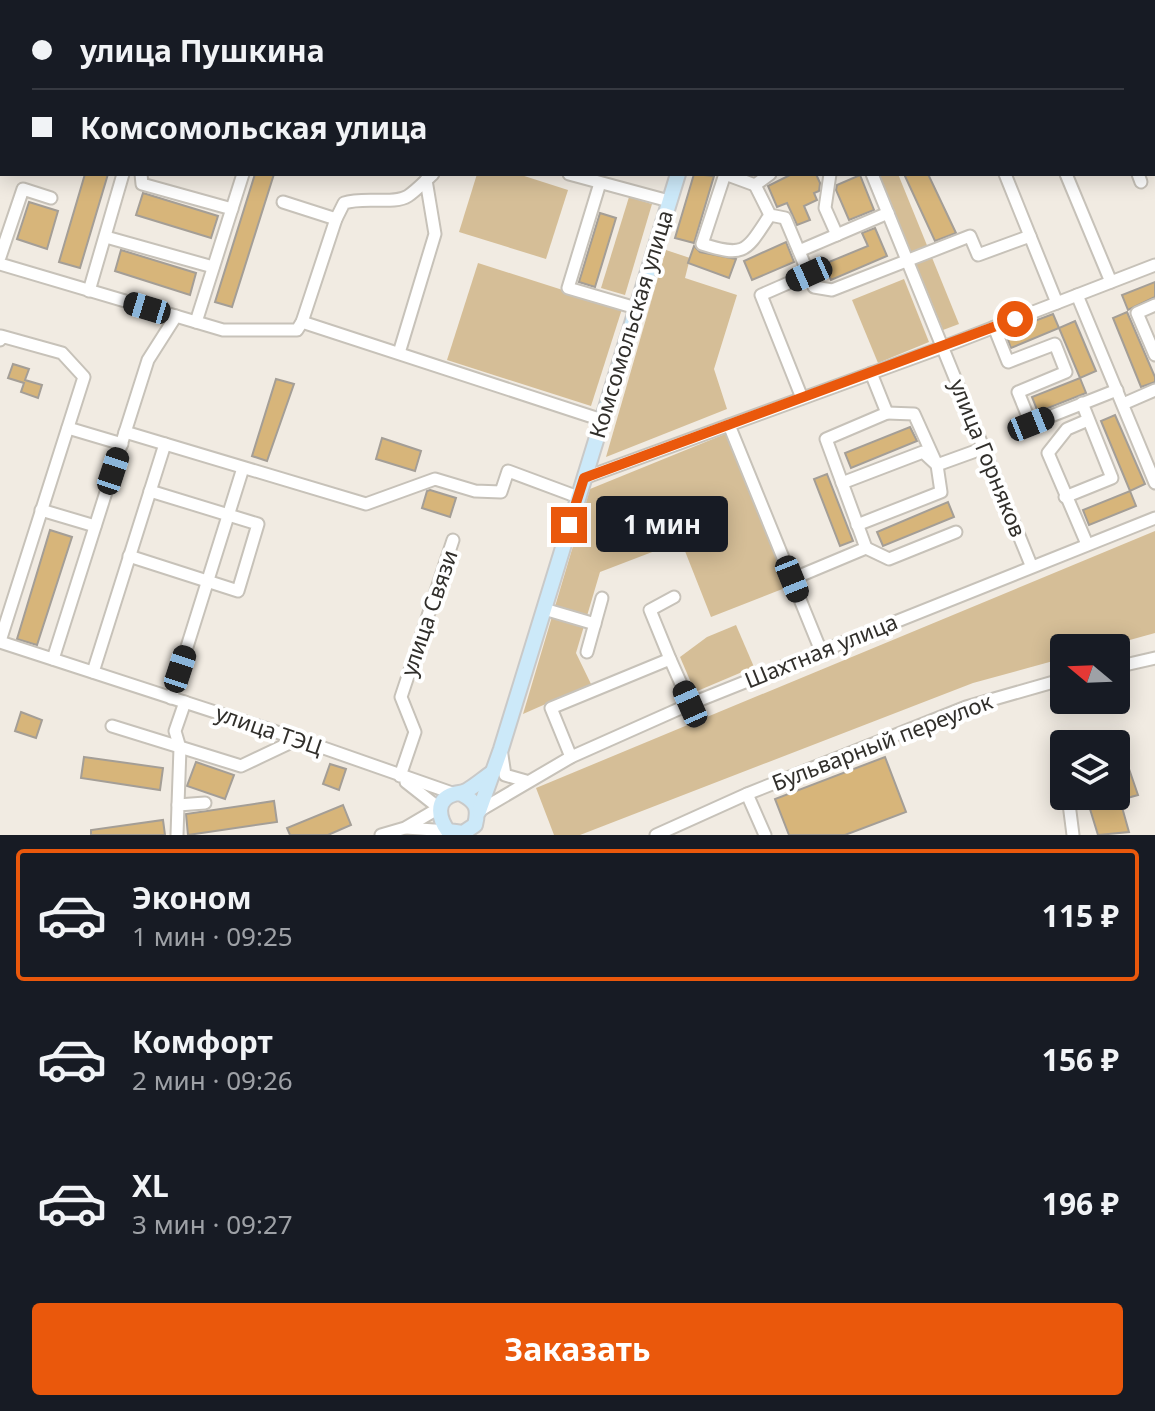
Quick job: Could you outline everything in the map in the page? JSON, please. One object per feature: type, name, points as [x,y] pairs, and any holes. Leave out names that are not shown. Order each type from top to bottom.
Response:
[{"type":"main road","name":"Комсомольская улица","points":[[476,824],[677,176]]},
{"type":"main road","points":[[458,794],[473,800],[476,824],[463,833],[449,833],[440,821],[439,808],[445,799],[493,772]]},
{"type":"street","points":[[89,291],[122,176]]},
{"type":"street","points":[[141,176],[142,184],[232,209]]},
{"type":"street","points":[[196,322],[242,176]]},
{"type":"street","points":[[576,176],[669,201]]},
{"type":"street","points":[[724,176],[702,244],[730,253],[749,246],[770,215]]},
{"type":"street","points":[[730,176],[755,185],[770,215]]},
{"type":"street","points":[[755,185],[767,176]]},
{"type":"street","points":[[830,176],[825,208],[837,235]]},
{"type":"street","name":"улица Горняков","points":[[873,176],[1031,565]]},
{"type":"street","points":[[1006,176],[1057,303]]},
{"type":"street","points":[[1067,176],[1111,282]]},
{"type":"street","points":[[0,264],[223,330],[297,330],[344,203],[359,198],[406,198],[429,177]]},
{"type":"street","points":[[399,353],[435,234],[429,177]]},
{"type":"street","points":[[600,183],[568,288],[636,308]]},
{"type":"street","points":[[0,257],[23,189],[51,198]]},
{"type":"street","points":[[283,202],[336,219]]},
{"type":"street","points":[[799,251],[888,213]]},
{"type":"street","points":[[770,215],[785,218],[814,287],[832,290],[970,236],[978,255],[1030,236]]},
{"type":"street","points":[[106,237],[213,267]]},
{"type":"street","points":[[584,478],[943,347],[1155,265]]},
{"type":"street","points":[[802,398],[761,295],[809,274]]},
{"type":"street","points":[[1077,295],[1155,483]]},
{"type":"street","points":[[1155,305],[1137,313],[1155,353]]},
{"type":"street","points":[[53,659],[148,360],[176,316]]},
{"type":"street","points":[[302,322],[602,420]]},
{"type":"street","points":[[994,327],[1008,362],[1055,344],[1066,372],[1018,392],[1031,424],[1117,390]]},
{"type":"street","points":[[0,641],[84,377],[62,353],[1,338]]},
{"type":"street","points":[[871,373],[887,413]]},
{"type":"street","points":[[1123,404],[1155,390]]},
{"type":"street","points":[[1065,497],[1112,478],[1082,403]]},
{"type":"street","points":[[857,525],[941,492],[937,465],[914,414],[887,413],[826,439],[857,525],[866,548],[889,559],[956,532]]},
{"type":"street","points":[[1087,544],[1048,453],[1067,429],[1088,420]]},
{"type":"street","points":[[729,425],[821,651]]},
{"type":"street","points":[[68,428],[165,444],[366,504],[435,479],[475,491],[501,492],[508,471],[578,497]]},
{"type":"street","points":[[93,672],[165,444]]},
{"type":"street","points":[[937,465],[984,448]]},
{"type":"street","points":[[842,483],[923,452],[937,465]]},
{"type":"street","points":[[171,698],[243,468]]},
{"type":"street","points":[[129,556],[238,591],[258,524],[150,491]]},
{"type":"street","points":[[41,510],[95,526]]},
{"type":"street","name":"Шахтная улица","points":[[476,824],[526,781],[571,757],[690,704],[1031,565],[1155,518]]},
{"type":"street","name":"улица Связи","points":[[400,776],[415,732],[401,697],[453,540]]},
{"type":"street","points":[[792,579],[866,548]]},
{"type":"street","points":[[674,597],[650,610],[690,704]]},
{"type":"street","points":[[587,652],[602,598]]},
{"type":"street","points":[[544,609],[595,624]]},
{"type":"street","name":"улица ТЭЦ","points":[[0,641],[458,794]]},
{"type":"street","points":[[1130,664],[1155,658]]},
{"type":"street","points":[[571,757],[551,708],[670,659]]},
{"type":"street","name":"Бульварный переулок","points":[[656,835],[747,794],[966,707],[1050,683]]},
{"type":"street","points":[[177,835],[180,748],[175,731],[185,702]]},
{"type":"street","points":[[112,726],[241,766],[298,739]]},
{"type":"street","points":[[501,749],[505,775],[526,781]]},
{"type":"street","points":[[381,835],[405,828],[439,808],[400,776]]},
{"type":"street","points":[[747,794],[765,835]]},
{"type":"street","points":[[178,805],[205,803]]},
{"type":"street","points":[[1070,810],[1073,835]]},
{"type":"street","points":[[405,828],[449,833]]},
{"type":"shaded area","points":[[476,176],[524,176],[568,190],[546,259],[459,232]]},
{"type":"shaded area","points":[[880,176],[899,176],[959,324],[943,330]]},
{"type":"shaded area","points":[[629,197],[652,204],[625,295],[601,288]]},
{"type":"shaded area","points":[[666,250],[690,258],[685,278],[737,295],[714,369],[727,409],[606,457]]},
{"type":"shaded area","points":[[478,263],[622,309],[591,406],[447,360]]},
{"type":"shaded area","points":[[904,279],[929,342],[878,363],[852,300]]},
{"type":"shaded area","points":[[730,432],[790,586],[711,617],[681,541],[600,572],[576,653],[591,684],[523,714],[590,489]]},
{"type":"shaded area","points":[[1155,531],[1155,633],[1130,640],[1130,634],[1050,634],[1050,662],[973,683],[580,835],[554,835],[536,788]]},
{"type":"shaded area","points":[[736,625],[754,667],[695,692],[680,657],[707,637]]},
{"type":"building","points":[[84,176],[107,176],[80,268],[59,262]]},
{"type":"building","points":[[254,176],[273,176],[232,307],[215,302]]},
{"type":"building","points":[[693,176],[714,176],[694,243],[675,238]]},
{"type":"building","points":[[788,176],[817,176],[820,183],[819,191],[814,193],[817,200],[804,206],[810,220],[797,225],[787,203],[777,207],[768,186]]},
{"type":"building","points":[[860,176],[874,210],[849,220],[836,190],[837,185]]},
{"type":"building","points":[[905,176],[929,176],[956,233],[935,241]]},
{"type":"building","points":[[143,193],[218,216],[211,238],[136,215]]},
{"type":"building","points":[[29,202],[58,211],[47,249],[17,239]]},
{"type":"building","points":[[600,213],[616,218],[595,287],[579,282]]},
{"type":"building","points":[[875,228],[887,256],[831,280],[824,264],[868,246],[862,233]]},
{"type":"building","points":[[786,242],[794,262],[752,280],[744,261]]},
{"type":"building","points":[[694,246],[700,252],[736,259],[729,278],[688,263]]},
{"type":"building","points":[[121,250],[196,273],[190,295],[115,271]]},
{"type":"building","points":[[1155,282],[1155,297],[1128,310],[1122,295]]},
{"type":"building","points":[[1127,312],[1155,377],[1155,382],[1141,387],[1113,318]]},
{"type":"building","points":[[1053,314],[1059,328],[1011,348],[1005,332]]},
{"type":"building","points":[[1075,321],[1096,371],[1080,378],[1059,328]]},
{"type":"building","points":[[13,364],[29,369],[25,380],[42,385],[38,398],[21,392],[24,383],[8,378]]},
{"type":"building","points":[[1080,378],[1086,393],[1038,412],[1032,397]]},
{"type":"building","points":[[276,379],[294,384],[267,461],[252,456]]},
{"type":"building","points":[[1115,415],[1145,484],[1130,491],[1101,421]]},
{"type":"building","points":[[910,427],[917,441],[851,468],[845,453]]},
{"type":"building","points":[[382,438],[421,451],[415,471],[376,459]]},
{"type":"building","points":[[827,474],[853,541],[840,546],[814,479]]},
{"type":"building","points":[[430,490],[456,498],[450,517],[422,508]]},
{"type":"building","points":[[1130,491],[1136,506],[1089,525],[1083,510]]},
{"type":"building","points":[[948,502],[954,517],[883,546],[877,532]]},
{"type":"building","points":[[50,530],[72,537],[37,645],[17,639]]},
{"type":"building","points":[[21,712],[42,720],[36,738],[15,731]]},
{"type":"building","points":[[84,757],[163,768],[160,790],[81,778]]},
{"type":"building","points":[[885,757],[906,812],[845,835],[789,835],[775,799]]},
{"type":"building","points":[[196,762],[234,775],[225,799],[187,786]]},
{"type":"building","points":[[330,764],[346,769],[339,790],[323,784]]},
{"type":"building","points":[[1130,772],[1138,795],[1130,797]]},
{"type":"building","points":[[274,801],[277,822],[188,835],[186,814]]},
{"type":"building","points":[[343,805],[351,825],[328,835],[290,835],[287,828]]},
{"type":"building","points":[[1090,810],[1123,810],[1129,832],[1098,835]]},
{"type":"building","points":[[163,820],[165,835],[91,835],[91,830]]},
{"type":"route","points":[[569,525],[584,478],[1015,319]]}]
